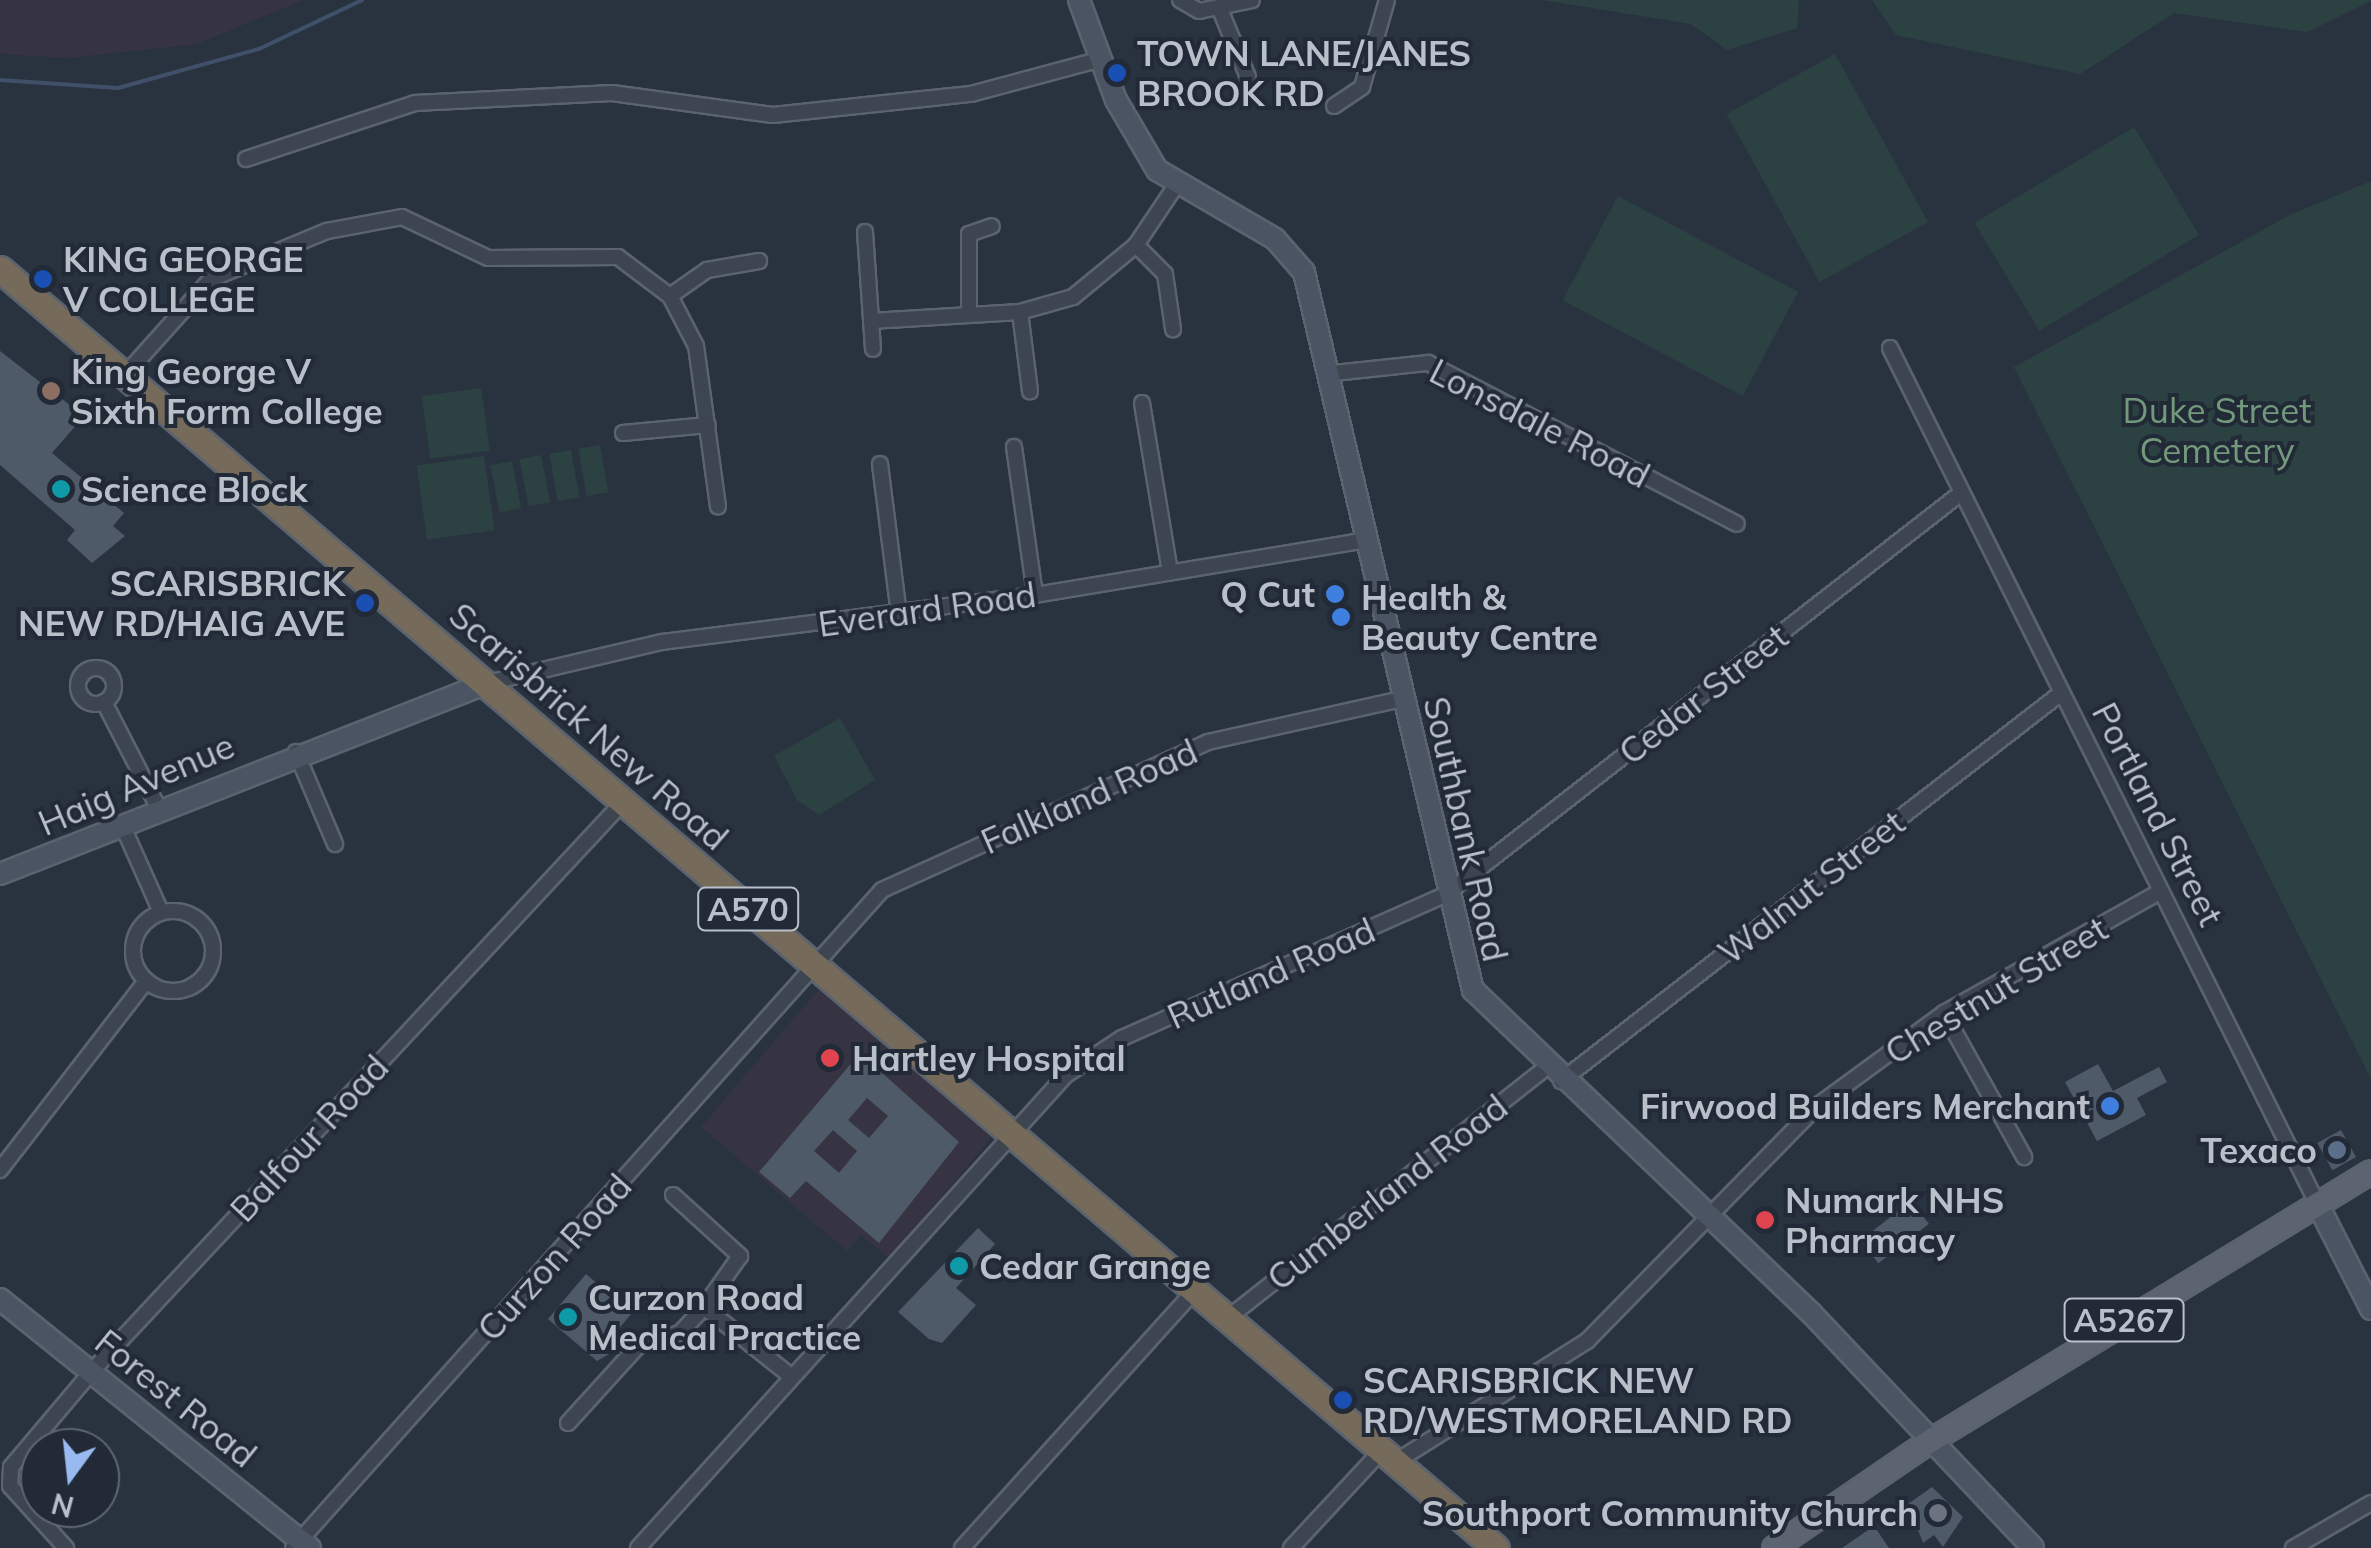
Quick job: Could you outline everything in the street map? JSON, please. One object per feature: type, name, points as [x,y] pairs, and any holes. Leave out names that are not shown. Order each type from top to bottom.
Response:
[{"type":"highway","name":"Scarisbrick New Road","points":[[0,270],[1496,1548]]},
{"type":"main road","name":"A5267","points":[[1774,1548],[1932,1440],[2371,1172]]},
{"type":"street","name":"Southbank Road","points":[[1079,0],[1132,133],[1175,186],[1293,256],[1334,373],[1445,895],[1472,990],[1932,1440],[2032,1548]]},
{"type":"street","points":[[1180,0],[1199,12],[1252,0]]},
{"type":"street","points":[[1334,106],[1362,87],[1388,0]]},
{"type":"street","points":[[1219,8],[1248,77]]},
{"type":"street","points":[[246,159],[415,103],[612,93],[773,115],[971,94],[1102,59]]},
{"type":"street","points":[[872,322],[970,312],[1020,312],[1073,297],[1136,245],[1175,186]]},
{"type":"street","points":[[124,376],[211,279],[240,260],[382,219],[420,220],[488,258],[618,257],[670,296],[696,346],[718,507]]},
{"type":"street","points":[[970,312],[969,234],[992,226]]},
{"type":"street","points":[[865,232],[873,349]]},
{"type":"street","points":[[1136,245],[1165,274],[1172,329]]},
{"type":"street","points":[[670,296],[708,270],[760,261]]},
{"type":"street","points":[[1020,312],[1030,391]]},
{"type":"street","name":"Portland Street","points":[[1890,348],[2371,1310]]},
{"type":"street","name":"Lonsdale Road","points":[[1334,373],[1428,363],[1737,524]]},
{"type":"street","points":[[1142,404],[1170,574]]},
{"type":"street","points":[[623,433],[708,425]]},
{"type":"street","points":[[1014,448],[1035,595]]},
{"type":"street","points":[[880,464],[899,614]]},
{"type":"street","name":"Cedar Street","points":[[1445,895],[1961,493]]},
{"type":"street","name":"Everard Road","points":[[487,683],[662,642],[1035,595],[1368,540]]},
{"type":"street","name":"Haig Avenue","points":[[0,874],[124,829],[296,752],[487,683]]},
{"type":"street","name":"Walnut Street","points":[[1554,1074],[2060,694]]},
{"type":"street","name":"Falkland Road","points":[[813,964],[882,890],[1208,742],[1402,699]]},
{"type":"street","points":[[104,702],[160,812]]},
{"type":"street","points":[[296,752],[335,844]]},
{"type":"street","name":"Balfour Road","points":[[5,1488],[11,1467],[92,1371],[624,800]]},
{"type":"street","points":[[124,829],[161,912]]},
{"type":"street","name":"Chestnut Street","points":[[1291,1548],[1390,1455],[1588,1341],[1817,1106],[1944,1013],[2160,892]]},
{"type":"street","name":"Rutland Road","points":[[638,1548],[1066,1074],[1122,1038],[1445,895]]},
{"type":"street","points":[[161,912],[201,921],[213,960],[186,990],[146,982],[134,961],[135,936],[161,912]]},
{"type":"street","name":"Curzon Road","points":[[301,1545],[813,964]]},
{"type":"street","points":[[0,1170],[146,982]]},
{"type":"street","points":[[1944,1013],[2024,1158]]},
{"type":"street","name":"Cumberland Road","points":[[1228,1318],[1554,1074]]},
{"type":"street","points":[[568,1423],[638,1346],[680,1333],[740,1256],[673,1195]]},
{"type":"street","points":[[962,1548],[1196,1289]]},
{"type":"street","name":"Forest Road","points":[[0,1299],[301,1545]]},
{"type":"street","points":[[704,1307],[792,1377]]},
{"type":"street","points":[[5,1488],[66,1548]]},
{"type":"street","points":[[2293,1548],[2371,1503]]},
{"type":"shaded area","points":[[0,0],[303,0],[197,44],[69,58],[0,54]]},
{"type":"shaded area","name":"Hartley Hospital","points":[[819,989],[992,1137],[889,1258],[861,1235],[847,1251],[701,1127]]},
{"type":"green space","points":[[1542,0],[1799,0],[1797,28],[1727,50],[1691,24]]},
{"type":"green space","points":[[1872,0],[2371,1],[2307,32],[2174,13],[2080,74],[1896,35]]},
{"type":"green space","points":[[1835,54],[1928,222],[1820,282],[1727,114]]},
{"type":"green space","points":[[2134,127],[2199,235],[2039,331],[1975,223]]},
{"type":"green space","name":"Duke Street Cemetery","points":[[2371,181],[2371,1079],[2014,367],[2290,215]]},
{"type":"green space","points":[[1618,196],[1798,292],[1743,396],[1563,300]]},
{"type":"green space","points":[[481,388],[490,450],[430,459],[422,396]]},
{"type":"green space","points":[[600,445],[608,492],[587,496],[578,449]]},
{"type":"green space","points":[[571,450],[579,497],[558,501],[549,454]]},
{"type":"green space","points":[[541,455],[550,502],[529,506],[519,459]]},
{"type":"green space","points":[[484,456],[494,530],[427,540],[417,465]]},
{"type":"green space","points":[[512,461],[521,508],[500,512],[490,465]]},
{"type":"green space","points":[[840,718],[875,780],[819,815],[797,800],[774,756]]},
{"type":"building","points":[[0,351],[84,416],[52,453],[124,513],[113,526],[125,536],[92,563],[67,540],[75,530],[0,465]]},
{"type":"building","name":"Hartley Hospital","points":[[860,1053],[959,1142],[879,1243],[806,1181],[790,1198],[759,1172]],"holes":[[[867,1098],[888,1116],[869,1138],[848,1120]],[[833,1130],[857,1151],[839,1173],[814,1151]]]},
{"type":"building","name":"Firwood Builders Merchant","points":[[2098,1064],[2113,1091],[2159,1067],[2167,1082],[2137,1098],[2146,1115],[2097,1141],[2065,1082]]},
{"type":"building","name":"Texaco","points":[[2341,1130],[2356,1157],[2332,1170],[2317,1143]]},
{"type":"building","points":[[1911,1201],[1929,1224],[1878,1263],[1861,1240]]},
{"type":"building","name":"Cedar Grange","points":[[978,1228],[995,1244],[956,1288],[976,1305],[942,1343],[929,1339],[898,1312]]},
{"type":"building","name":"Curzon Road Medical Practice","points":[[586,1274],[632,1313],[611,1338],[621,1347],[597,1361],[548,1319]]},
{"type":"building","name":"Southport Community Church","points":[[1932,1487],[1963,1517],[1943,1547],[1934,1535],[1923,1543],[1908,1504]]},
{"type":"building","points":[[1874,1526],[1889,1548],[1842,1548]]},
{"type":"waterway","points":[[0,80],[118,88],[259,49],[362,0]]},
{"type":"place","name":"TOWN LANE/JANES BROOK RD","points":[[1117,73]]},
{"type":"place","name":"KING GEORGE V COLLEGE","points":[[43,279]]},
{"type":"place","name":"King George V Sixth Form College","points":[[51,391]]},
{"type":"place","name":"Science Block","points":[[61,489]]},
{"type":"place","name":"Q Cut","points":[[1335,594]]},
{"type":"place","name":"SCARISBRICK NEW RD/HAIG AVE","points":[[365,603]]},
{"type":"place","name":"Health & Beauty Centre","points":[[1341,617]]},
{"type":"place","name":"Hartley Hospital","points":[[830,1058]]},
{"type":"place","name":"Firwood Builders Merchant","points":[[2110,1106]]},
{"type":"place","name":"Texaco","points":[[2337,1150]]},
{"type":"place","name":"Numark NHS Pharmacy","points":[[1765,1220]]},
{"type":"place","name":"Cedar Grange","points":[[959,1266]]},
{"type":"place","name":"Curzon Road Medical Practice","points":[[568,1317]]},
{"type":"place","name":"SCARISBRICK NEW RD/WESTMORELAND RD","points":[[1343,1400]]},
{"type":"place","name":"Southport Community Church","points":[[1938,1513]]}]
